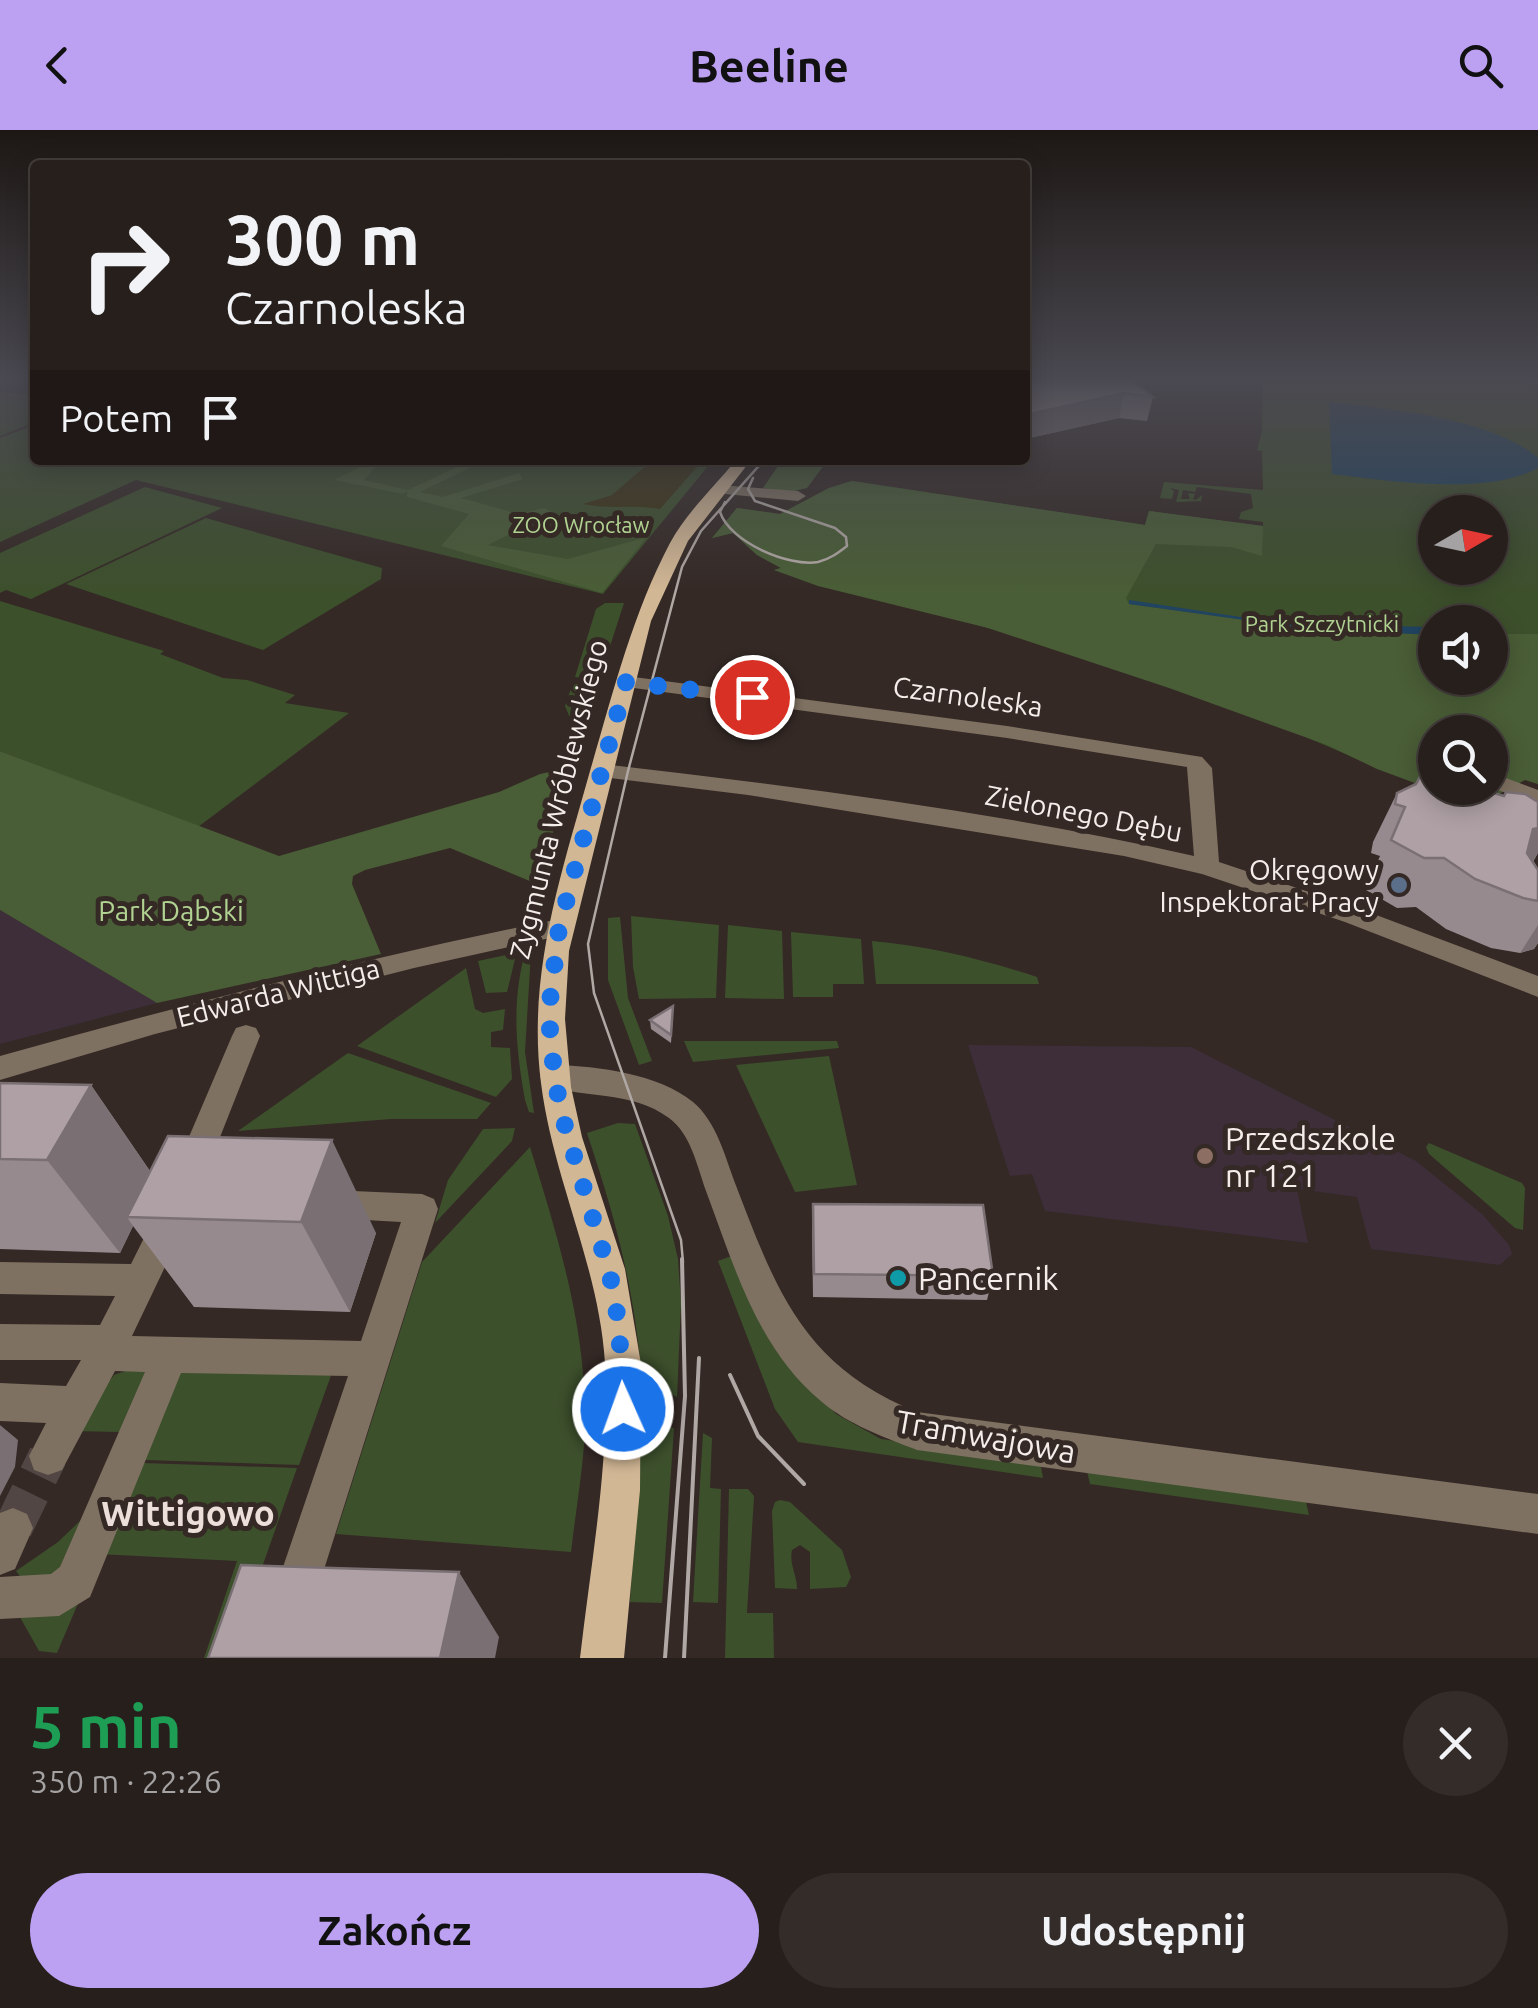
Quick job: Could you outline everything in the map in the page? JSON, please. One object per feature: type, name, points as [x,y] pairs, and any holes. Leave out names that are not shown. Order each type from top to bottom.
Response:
[{"type":"main road","name":"Zygmunta Wróblewskiego","points":[[602,1658],[622,1442],[621,1343],[610,1275],[565,1127],[555,1076],[550,1001],[559,928],[642,622],[672,554],[740,465]]},
{"type":"street","points":[[720,490],[798,496]]},
{"type":"street","name":"Czarnoleska","points":[[626,682],[1007,732],[1194,762],[1201,768],[1207,867]]},
{"type":"street","name":"Zielonego Dębu","points":[[602,770],[1044,833],[1207,867],[1354,916],[1538,987]]},
{"type":"street","points":[[1508,786],[1538,798]]},
{"type":"street","name":"Edwarda Wittiga","points":[[0,1068],[154,1022],[414,958],[559,928]]},
{"type":"street","points":[[48,1456],[140,1280],[192,1168],[246,1036]]},
{"type":"street","name":"Tramwajowa","points":[[555,1076],[578,1077],[654,1097],[688,1117],[713,1168],[774,1320],[819,1379],[852,1404],[889,1422],[916,1431],[1538,1514]]},
{"type":"street","points":[[192,1168],[228,1188]]},
{"type":"street","points":[[274,1658],[422,1210],[292,1201]]},
{"type":"street","points":[[0,1278],[140,1280]]},
{"type":"street","points":[[0,1342],[171,1354],[372,1359]]},
{"type":"street","points":[[0,1598],[59,1595],[75,1582],[171,1354]]},
{"type":"street","points":[[0,1402],[73,1405]]},
{"type":"shaded area","points":[[0,910],[157,1003],[0,1044]]},
{"type":"shaded area","name":"Przedszkole nr 121","points":[[968,1045],[1191,1047],[1416,1161],[1482,1214],[1512,1254],[1500,1265],[1371,1249],[1357,1197],[1297,1189],[1308,1243],[1045,1211],[1032,1174],[1010,1176]]},
{"type":"green space","name":"ZOO Wrocław","points":[[0,449],[30,449],[30,465],[709,465],[603,594],[136,480],[0,542]]},
{"type":"green space","name":"Park Szczytnicki","points":[[1257,449],[1538,449],[1538,784],[1508,774],[1508,715],[1418,715],[1418,745],[1383,771],[1287,729],[1138,675],[988,628],[774,570],[781,568],[757,555],[733,533],[712,538],[737,508],[780,514],[829,488],[852,481],[1145,525],[1149,511],[1263,526],[1263,522],[1239,519],[1241,512],[1253,508],[1251,494],[1197,487],[1195,492],[1183,490],[1181,499],[1190,499],[1188,493],[1195,494],[1196,500],[1202,495],[1201,501],[1176,502],[1179,490],[1170,488],[1174,491],[1172,499],[1160,498],[1164,482],[1263,490],[1262,451]]},
{"type":"green space","points":[[365,465],[380,465],[364,480],[408,490],[461,465],[476,465],[420,492],[443,497],[519,473],[523,479],[461,498],[519,514],[544,508],[554,513],[488,545],[568,559],[647,537],[602,593],[441,546],[469,514],[407,497],[407,491],[403,494],[334,480]]},
{"type":"green space","points":[[824,465],[807,488],[790,492],[763,488],[778,466]]},
{"type":"green space","points":[[852,481],[1145,525],[1149,511],[1263,526],[1262,556],[1231,547],[1156,544],[1126,598],[1129,604],[1310,629],[1418,634],[1418,695],[1508,695],[1508,634],[1538,634],[1538,784],[1525,780],[1508,789],[1508,715],[1418,715],[1418,784],[1327,745],[1169,688],[988,628],[818,586],[774,570],[781,568],[757,555],[733,533],[712,538],[737,508],[780,514],[829,488]]},
{"type":"green space","points":[[145,487],[222,508],[31,599],[6,590],[0,593],[0,553]]},
{"type":"green space","points":[[206,518],[382,568],[381,579],[263,650],[66,584]]},
{"type":"green space","points":[[0,601],[164,651],[160,654],[223,678],[247,680],[295,695],[285,703],[349,713],[198,827],[0,751]]},
{"type":"green space","points":[[605,603],[624,603],[599,680],[575,677],[596,609]]},
{"type":"green space","points":[[573,683],[598,686],[584,734],[576,732],[565,706]]},
{"type":"green space","name":"Park Dąbski","points":[[0,751],[279,856],[573,767],[537,884],[450,848],[365,870],[353,876],[352,884],[381,954],[157,1003],[0,910]]},
{"type":"green space","points":[[631,916],[719,925],[716,998],[639,999]]},
{"type":"green space","points":[[620,917],[628,998],[652,1061],[639,1065],[608,980],[608,918]]},
{"type":"green space","points":[[728,925],[782,931],[784,999],[725,998]]},
{"type":"green space","points":[[791,932],[861,939],[864,984],[833,984],[833,997],[793,997]]},
{"type":"green space","points":[[872,941],[976,959],[1037,977],[1039,984],[876,984]]},
{"type":"green space","points":[[528,942],[531,952],[525,1052],[534,1113],[529,1112],[525,1100],[516,1021]]},
{"type":"green space","points":[[506,955],[515,959],[507,992],[486,993],[478,961]]},
{"type":"green space","points":[[466,968],[475,1009],[483,1013],[505,1009],[503,1030],[491,1032],[491,1047],[510,1048],[512,1079],[496,1097],[357,1046]]},
{"type":"green space","points":[[684,1041],[837,1041],[839,1048],[693,1062]]},
{"type":"green space","points":[[348,1053],[491,1103],[477,1119],[391,1119],[238,1131]]},
{"type":"green space","points":[[829,1056],[857,1185],[795,1192],[736,1065]]},
{"type":"green space","points":[[618,1123],[635,1124],[668,1216],[678,1259],[681,1304],[677,1397],[642,1379],[622,1254],[587,1133]]},
{"type":"green space","points":[[515,1128],[512,1141],[435,1223],[448,1180],[483,1129]]},
{"type":"green space","points":[[1429,1143],[1522,1183],[1523,1230],[1515,1228],[1429,1154]]},
{"type":"green space","points":[[530,1147],[571,1294],[583,1369],[584,1446],[571,1552],[336,1534],[422,1262]]},
{"type":"green space","points":[[734,1255],[786,1363],[836,1414],[881,1439],[1040,1461],[1043,1478],[798,1442],[775,1409],[718,1261]]},
{"type":"green space","points":[[177,1361],[334,1367],[299,1465],[144,1460]]},
{"type":"green space","points":[[151,1362],[120,1432],[73,1431],[114,1375]]},
{"type":"green space","points":[[661,1427],[674,1428],[662,1603],[630,1602],[640,1448],[647,1434]]},
{"type":"green space","points":[[703,1433],[712,1438],[710,1488],[721,1489],[718,1603],[693,1602]]},
{"type":"green space","points":[[142,1463],[297,1468],[230,1658],[204,1658],[237,1561],[98,1554]]},
{"type":"green space","points":[[1086,1467],[1305,1498],[1309,1515],[1090,1484]]},
{"type":"green space","points":[[729,1489],[748,1489],[754,1496],[747,1613],[773,1613],[774,1658],[725,1658]]},
{"type":"green space","points":[[780,1500],[790,1502],[842,1550],[851,1577],[846,1587],[810,1589],[810,1552],[800,1545],[791,1555],[797,1589],[775,1588],[772,1511]]},
{"type":"green space","points":[[83,1518],[68,1577],[22,1579],[16,1571],[58,1542]]},
{"type":"green space","points":[[79,1601],[57,1653],[39,1651],[16,1610]]},
{"type":"sand","points":[[647,465],[699,465],[660,509],[583,504],[612,495]]},
{"type":"water","points":[[1331,449],[1526,449],[1538,458],[1538,468],[1492,482],[1409,483],[1332,474]]},
{"type":"water","points":[[1129,600],[1286,624],[1418,627],[1418,634],[1310,629],[1129,604]]},
{"type":"building","points":[[1418,780],[1418,805],[1508,805],[1508,792],[1525,794],[1538,802],[1538,828],[1533,829],[1527,853],[1538,870],[1538,901],[1475,879],[1444,858],[1424,858],[1391,840],[1405,807],[1395,804],[1397,793]]},
{"type":"building","points":[[673,1006],[671,1035],[650,1020]]},
{"type":"building","points":[[0,1083],[91,1085],[47,1160],[0,1159]]},
{"type":"building","points":[[168,1136],[332,1140],[301,1222],[127,1217]]},
{"type":"building","name":"Pancernik","points":[[813,1204],[983,1205],[993,1276],[814,1274]]},
{"type":"building","points":[[241,1565],[459,1572],[440,1658],[208,1658]]},
{"type":"tunnel","points":[[13,1528],[48,1456]]},
{"type":"tram line","points":[[723,506],[760,465]]},
{"type":"tram line","points":[[723,506],[720,512],[735,533],[761,550],[791,561],[818,562],[847,546],[846,537],[835,528],[755,501],[748,489],[753,478]]},
{"type":"tram line","points":[[723,506],[725,502]]},
{"type":"tram line","points":[[683,1262],[681,1240],[594,993],[588,944],[628,771],[682,567],[701,531],[723,506]]},
{"type":"tram line","points":[[665,1658],[685,1396],[682,1259]]},
{"type":"tram line","points":[[684,1658],[699,1358]]},
{"type":"tram line","points":[[730,1375],[758,1436],[804,1484]]},
{"type":"place","name":"Okręgowy Inspektorat Pracy","points":[[1399,885]]},
{"type":"place","name":"Przedszkole nr 121","points":[[1205,1156]]},
{"type":"place","name":"Pancernik","points":[[898,1278]]},
{"type":"district","name":"Wittigowo","points":[[188,1513]]},
{"type":"route","points":[[623,1409],[619,1325],[610,1275],[560,1109],[550,1041],[550,1001],[559,928],[626,682],[752,697]]}]
